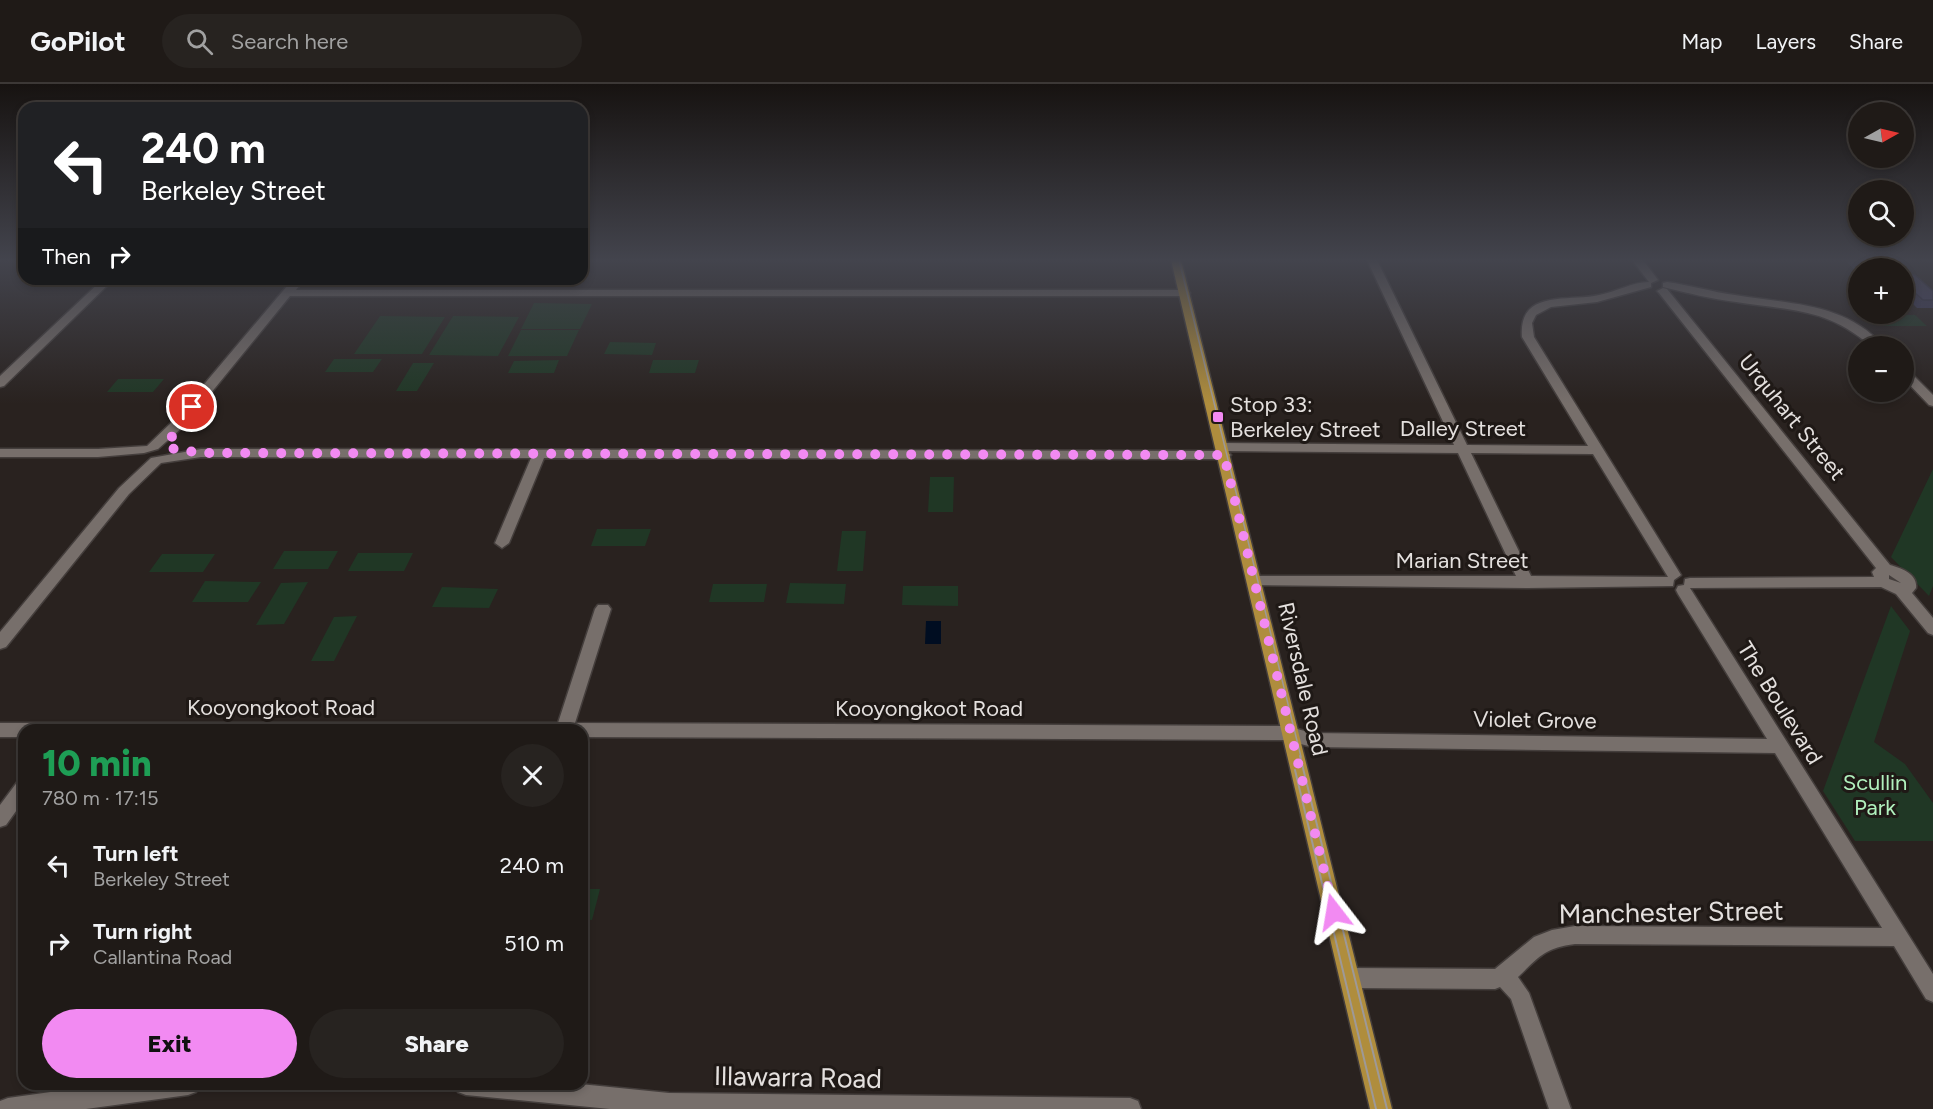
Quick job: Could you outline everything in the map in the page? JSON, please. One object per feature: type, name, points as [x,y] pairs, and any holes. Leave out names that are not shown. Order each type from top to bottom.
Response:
[{"type":"main road","name":"Riversdale Road","points":[[1188,308],[1381,1109]]},
{"type":"street","points":[[0,383],[80,308]]},
{"type":"street","points":[[124,491],[144,454],[179,423],[276,308]]},
{"type":"street","points":[[1395,308],[1527,583]]},
{"type":"street","name":"The Boulevard","points":[[1538,308],[1530,314],[1525,324],[1528,337],[1933,992]]},
{"type":"street","name":"Urquhart Street","points":[[1680,308],[1884,576],[1900,574],[1908,580],[1909,588],[1901,590],[1931,623]]},
{"type":"street","points":[[1807,308],[1853,327],[1864,336]]},
{"type":"street","points":[[1914,383],[1933,402]]},
{"type":"street","points":[[0,643],[124,491],[163,453],[179,423]]},
{"type":"street","name":"Dalley Street","points":[[163,453],[539,455],[1597,450]]},
{"type":"street","points":[[0,453],[163,453]]},
{"type":"street","points":[[144,454],[163,453]]},
{"type":"street","points":[[502,543],[539,455]]},
{"type":"street","name":"Marian Street","points":[[1255,581],[1679,583],[1884,576]]},
{"type":"street","points":[[566,724],[603,609]]},
{"type":"street","name":"Kooyongkoot Road","points":[[0,729],[18,729]]},
{"type":"street","name":"Kooyongkoot Road","points":[[588,730],[1291,734]]},
{"type":"street","name":"Violet Grove","points":[[1291,734],[1312,740],[1780,746]]},
{"type":"street","points":[[0,819],[18,794]]},
{"type":"street","name":"Manchester Street","points":[[1504,976],[1532,949],[1544,941],[1575,935],[1899,937]]},
{"type":"street","points":[[1350,978],[1484,980],[1504,976],[1519,993],[1560,1109]]},
{"type":"street","points":[[8,1109],[145,1090]]},
{"type":"street","name":"Illawarra Road","points":[[521,1090],[668,1106],[1130,1109]]},
{"type":"green space","points":[[532,308],[590,308],[580,329],[521,329]]},
{"type":"green space","points":[[1915,315],[1927,326],[1883,326],[1881,324],[1914,324]]},
{"type":"green space","points":[[380,316],[445,317],[422,354],[354,354]]},
{"type":"green space","points":[[453,316],[519,317],[498,356],[429,355]]},
{"type":"green space","points":[[521,330],[579,330],[567,356],[508,356]]},
{"type":"green space","points":[[610,342],[656,343],[652,355],[604,354]]},
{"type":"green space","points":[[334,359],[382,359],[373,372],[325,372]]},
{"type":"green space","points":[[559,360],[554,373],[508,373],[514,361]]},
{"type":"green space","points":[[653,360],[699,360],[695,373],[649,373]]},
{"type":"green space","points":[[413,363],[434,363],[417,391],[396,391]]},
{"type":"green space","points":[[118,379],[164,379],[153,392],[107,392]]},
{"type":"green space","points":[[1933,469],[1933,586],[1929,596],[1891,557]]},
{"type":"green space","points":[[930,477],[954,477],[953,512],[928,512]]},
{"type":"green space","points":[[597,529],[651,529],[645,546],[591,546]]},
{"type":"green space","points":[[842,531],[866,531],[863,571],[837,571]]},
{"type":"green space","points":[[284,551],[338,551],[328,569],[273,569]]},
{"type":"green space","points":[[358,553],[413,553],[404,571],[348,571]]},
{"type":"green space","points":[[162,554],[215,554],[203,572],[149,572]]},
{"type":"green space","points":[[205,581],[261,582],[248,602],[192,602]]},
{"type":"green space","points":[[308,582],[284,624],[256,625],[281,583]]},
{"type":"green space","points":[[790,583],[846,584],[844,604],[786,603]]},
{"type":"green space","points":[[713,584],[767,584],[764,602],[709,602]]},
{"type":"green space","points":[[903,586],[958,586],[958,606],[902,605]]},
{"type":"green space","points":[[442,587],[498,589],[489,608],[432,607]]},
{"type":"green space","name":"Scullin Park","points":[[1891,606],[1910,631],[1874,742],[1905,764],[1933,803],[1933,841],[1855,841],[1823,791]]},
{"type":"green space","points":[[357,616],[334,661],[311,661],[334,617]]},
{"type":"green space","points":[[588,889],[600,889],[592,920],[588,920]]},
{"type":"water","points":[[926,621],[941,621],[941,644],[925,644]]},
{"type":"tram line","points":[[1191,308],[1301,757]]},
{"type":"tram line","points":[[1300,756],[1387,1109]]},
{"type":"tram line","points":[[1295,770],[1376,1109]]},
{"type":"place","name":"Stop 33: Berkeley Street","points":[[1218,417]]},
{"type":"route","points":[[192,407],[179,423],[167,446],[169,448],[201,453],[1224,455],[1334,912]]}]
